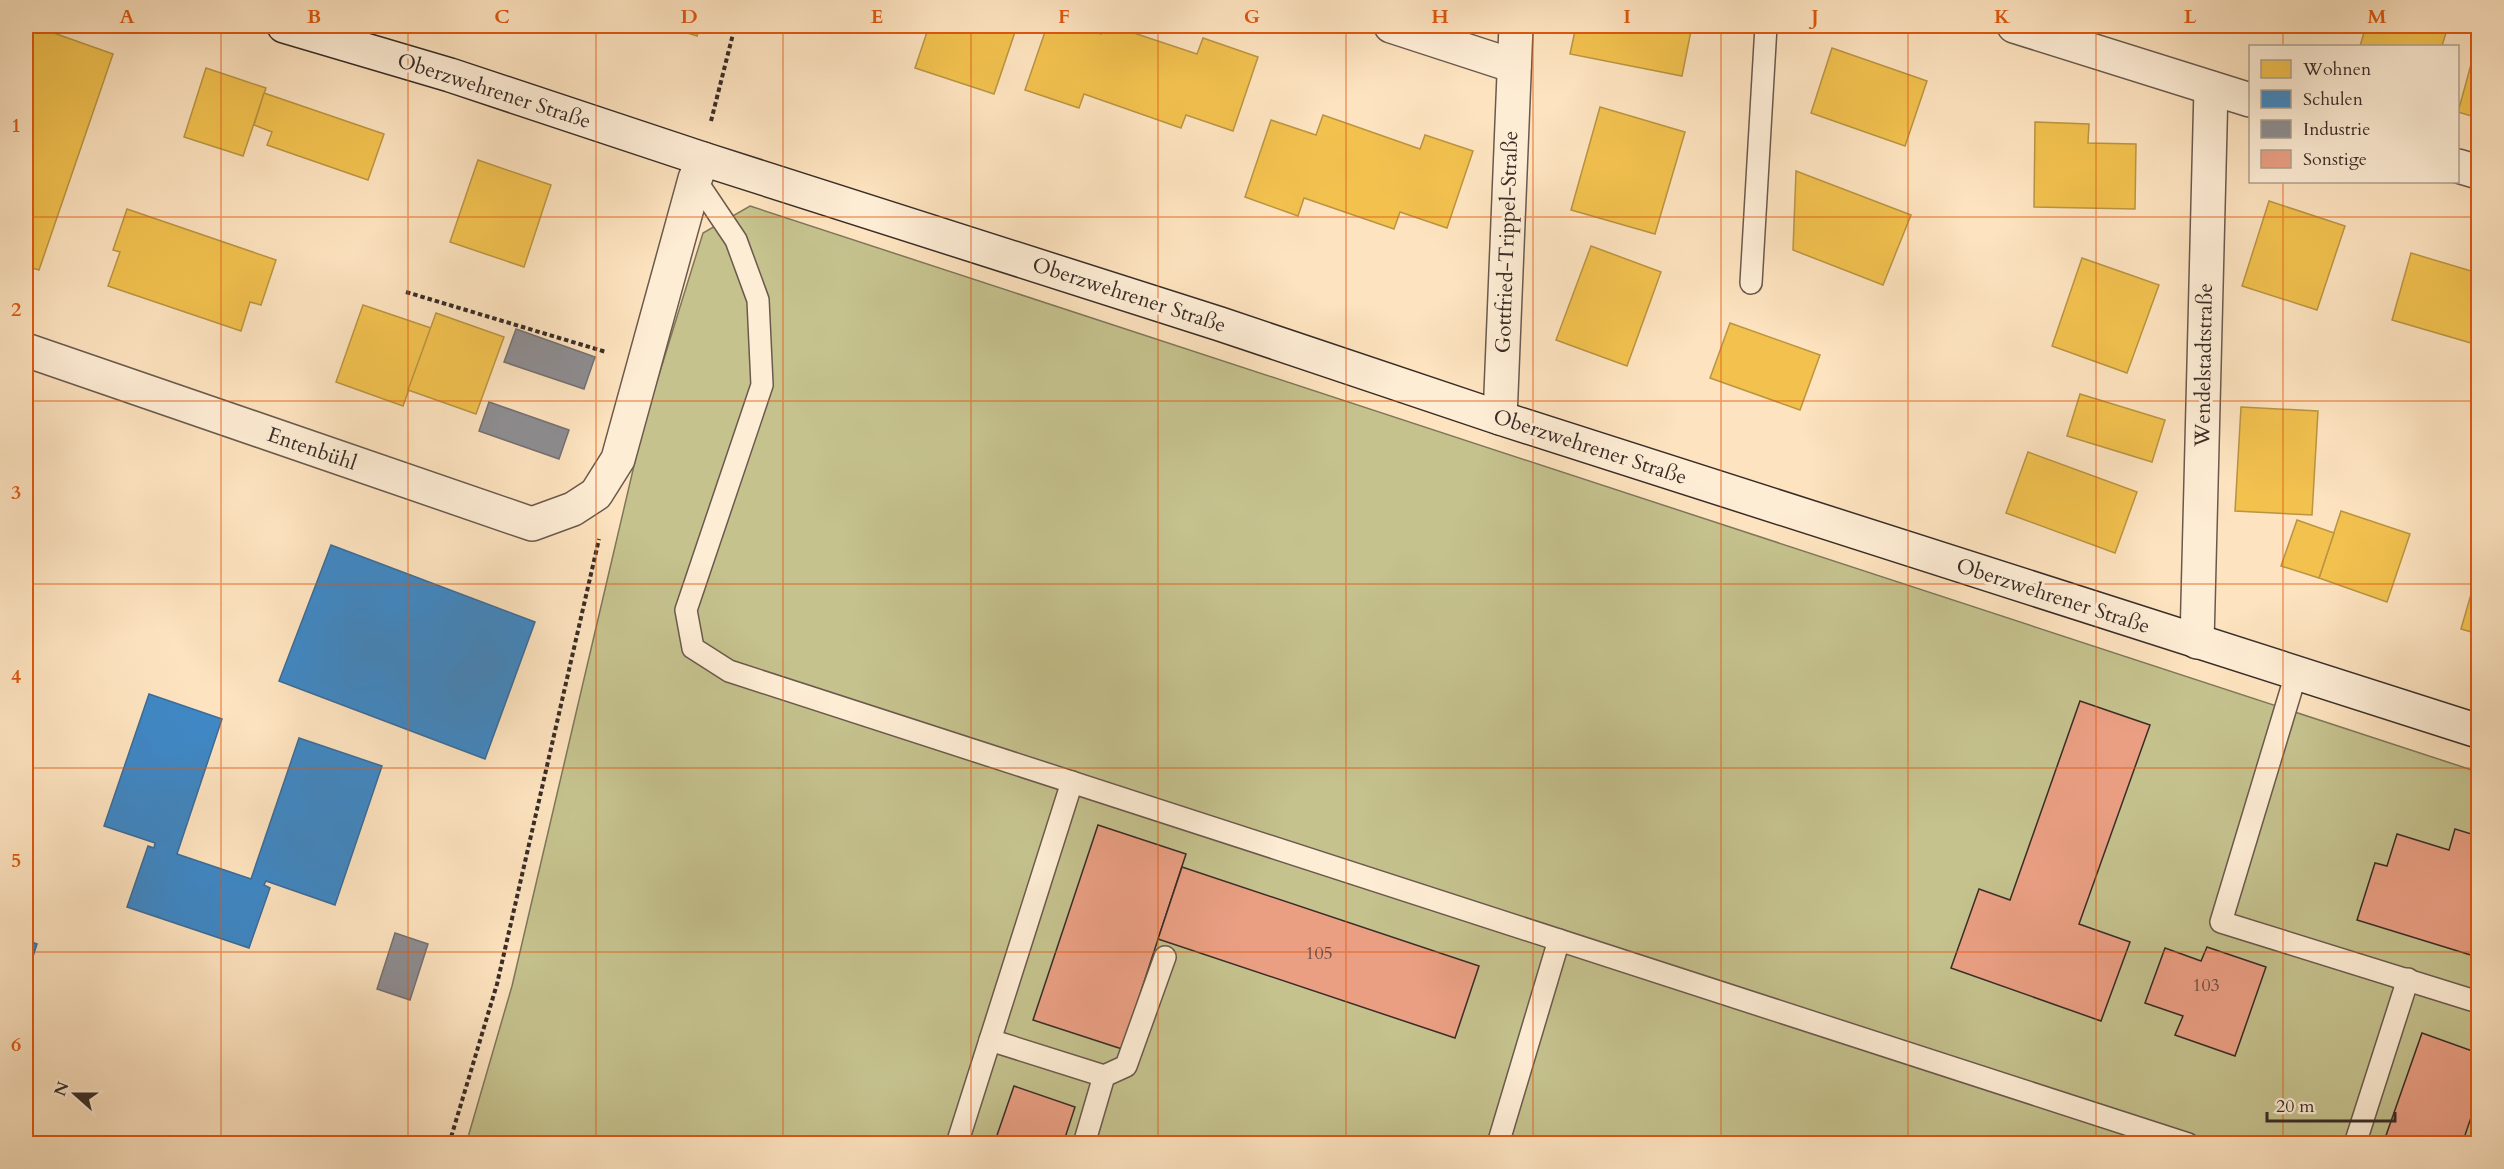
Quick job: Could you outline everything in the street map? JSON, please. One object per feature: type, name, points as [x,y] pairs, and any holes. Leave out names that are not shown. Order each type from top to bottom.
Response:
[{"type":"street","name":"Oberzwehrener Straße","points":[[284,26],[450,75],[699,169],[1220,324],[1500,418],[2478,731]]},
{"type":"street","points":[[1391,26],[1514,66]]},
{"type":"street","name":"Gottfried-Trippel-Straße","points":[[1500,418],[1516,26]]},
{"type":"street","points":[[2014,26],[2062,33],[2249,100]]},
{"type":"street","name":"Wendelstadtstraße","points":[[2198,642],[2211,88]]},
{"type":"street","points":[[2459,167],[2478,172]]},
{"type":"street","points":[[596,494],[618,459],[699,169]]},
{"type":"street","name":"Entenbühl","points":[[26,350],[532,524],[573,508],[596,494]]},
{"type":"lane","points":[[1751,283],[1766,26]]},
{"type":"lane","points":[[699,169],[736,240],[758,300],[762,385],[686,610],[693,648],[729,671],[2188,1143]]},
{"type":"lane","points":[[2296,674],[2221,922],[2478,1002]]},
{"type":"lane","points":[[957,1143],[1072,782]]},
{"type":"lane","points":[[1498,1143],[1559,940]]},
{"type":"lane","points":[[990,1040],[1104,1076],[1126,1066],[1165,957]]},
{"type":"lane","points":[[2355,1143],[2408,979]]},
{"type":"lane","points":[[1084,1143],[1104,1076]]},
{"type":"path","points":[[699,169],[735,26]]},
{"type":"path","points":[[406,292],[644,363]]},
{"type":"path","points":[[449,1143],[497,984],[604,521],[596,494]]},
{"type":"shaded area","points":[[750,206],[2478,772],[2478,1143],[466,1144],[512,986],[644,423],[703,233]]},
{"type":"building: Wohnen","points":[[34,26],[113,54],[39,270],[26,266],[26,50]]},
{"type":"building: Wohnen","points":[[666,26],[700,26],[697,36]]},
{"type":"building: Wohnen","points":[[929,26],[1017,26],[994,94],[915,68]]},
{"type":"building: Wohnen","points":[[1047,26],[1077,26],[1101,34],[1104,26],[1113,26],[1197,54],[1203,38],[1258,57],[1233,131],[1186,115],[1181,128],[1084,94],[1079,108],[1025,90]]},
{"type":"building: Wohnen","points":[[1576,26],[1692,26],[1682,76],[1570,54]]},
{"type":"building: Wohnen","points":[[2366,26],[2448,26],[2442,45],[2360,45]]},
{"type":"building: Wohnen","points":[[2478,39],[2478,118],[2459,112]]},
{"type":"building: Wohnen","points":[[1832,48],[1927,81],[1905,146],[1811,113]]},
{"type":"building: Wohnen","points":[[206,68],[266,88],[243,156],[184,137]]},
{"type":"building: Wohnen","points":[[264,93],[384,134],[368,180],[267,145],[272,132],[254,125]]},
{"type":"building: Wohnen","points":[[1600,107],[1685,132],[1655,234],[1571,210]]},
{"type":"building: Wohnen","points":[[1323,115],[1420,149],[1425,135],[1473,151],[1447,228],[1400,212],[1394,229],[1304,198],[1298,216],[1245,197],[1271,120],[1316,135]]},
{"type":"building: Wohnen","points":[[2035,122],[2089,124],[2088,143],[2136,144],[2135,209],[2034,207]]},
{"type":"building: Wohnen","points":[[478,160],[551,185],[524,267],[450,242]]},
{"type":"building: Wohnen","points":[[1796,171],[1911,215],[1883,285],[1793,250]]},
{"type":"building: Wohnen","points":[[2269,201],[2345,226],[2317,310],[2242,286]]},
{"type":"building: Wohnen","points":[[127,209],[276,260],[261,305],[250,302],[241,331],[108,286],[120,252],[113,250]]},
{"type":"building: Wohnen","points":[[1591,246],[1661,272],[1627,366],[1556,340]]},
{"type":"building: Wohnen","points":[[2411,253],[2478,273],[2478,319],[2471,343],[2392,320]]},
{"type":"building: Wohnen","points":[[2082,258],[2159,285],[2127,373],[2052,346]]},
{"type":"building: Wohnen","points":[[363,305],[431,328],[403,406],[336,382]]},
{"type":"building: Wohnen","points":[[436,313],[504,337],[476,414],[408,390]]},
{"type":"building: Wohnen","points":[[1730,323],[1820,355],[1800,410],[1710,378]]},
{"type":"building: Wohnen","points":[[2080,394],[2165,420],[2152,462],[2067,436]]},
{"type":"building: Wohnen","points":[[2241,407],[2318,411],[2312,515],[2235,511]]},
{"type":"building: Wohnen","points":[[2028,452],[2137,492],[2115,553],[2006,513]]},
{"type":"building: Wohnen","points":[[2341,511],[2410,534],[2387,602],[2319,578]]},
{"type":"building: Wohnen","points":[[2297,520],[2334,533],[2319,578],[2281,566]]},
{"type":"building: Wohnen","points":[[2478,570],[2478,634],[2461,629]]},
{"type":"building: Schulen","points":[[331,545],[535,622],[485,759],[279,681]]},
{"type":"building: Schulen","points":[[149,694],[222,719],[177,854],[251,879],[299,738],[382,766],[335,905],[266,881],[264,885],[270,888],[249,948],[127,907],[148,846],[154,848],[155,843],[104,826]]},
{"type":"building: Schulen","points":[[26,940],[37,944],[26,978]]},
{"type":"building: Industrie","points":[[516,329],[595,357],[584,389],[504,362]]},
{"type":"building: Industrie","points":[[489,402],[569,430],[559,459],[479,431]]},
{"type":"building: Industrie","points":[[395,933],[428,944],[410,1000],[377,989]]},
{"type":"building: Sonstige","points":[[2080,701],[2150,725],[2079,924],[2130,942],[2101,1021],[1951,968],[1979,889],[2010,900]]},
{"type":"building: Sonstige","points":[[1098,825],[1186,854],[1122,1049],[1033,1020]]},
{"type":"building: Sonstige","points":[[2455,829],[2478,836],[2478,940],[2474,956],[2357,920],[2375,863],[2387,866],[2397,834],[2449,850]]},
{"type":"building: Sonstige","points":[[1182,867],[1479,966],[1455,1038],[1158,939]]},
{"type":"building: Sonstige","points":[[2207,947],[2266,967],[2235,1056],[2175,1035],[2183,1016],[2145,1003],[2165,948],[2201,961]]},
{"type":"building: Sonstige","points":[[2422,1033],[2478,1053],[2478,1097],[2462,1144],[2383,1144]]},
{"type":"building: Sonstige","points":[[1014,1086],[1075,1107],[1063,1144],[994,1144]]}]
